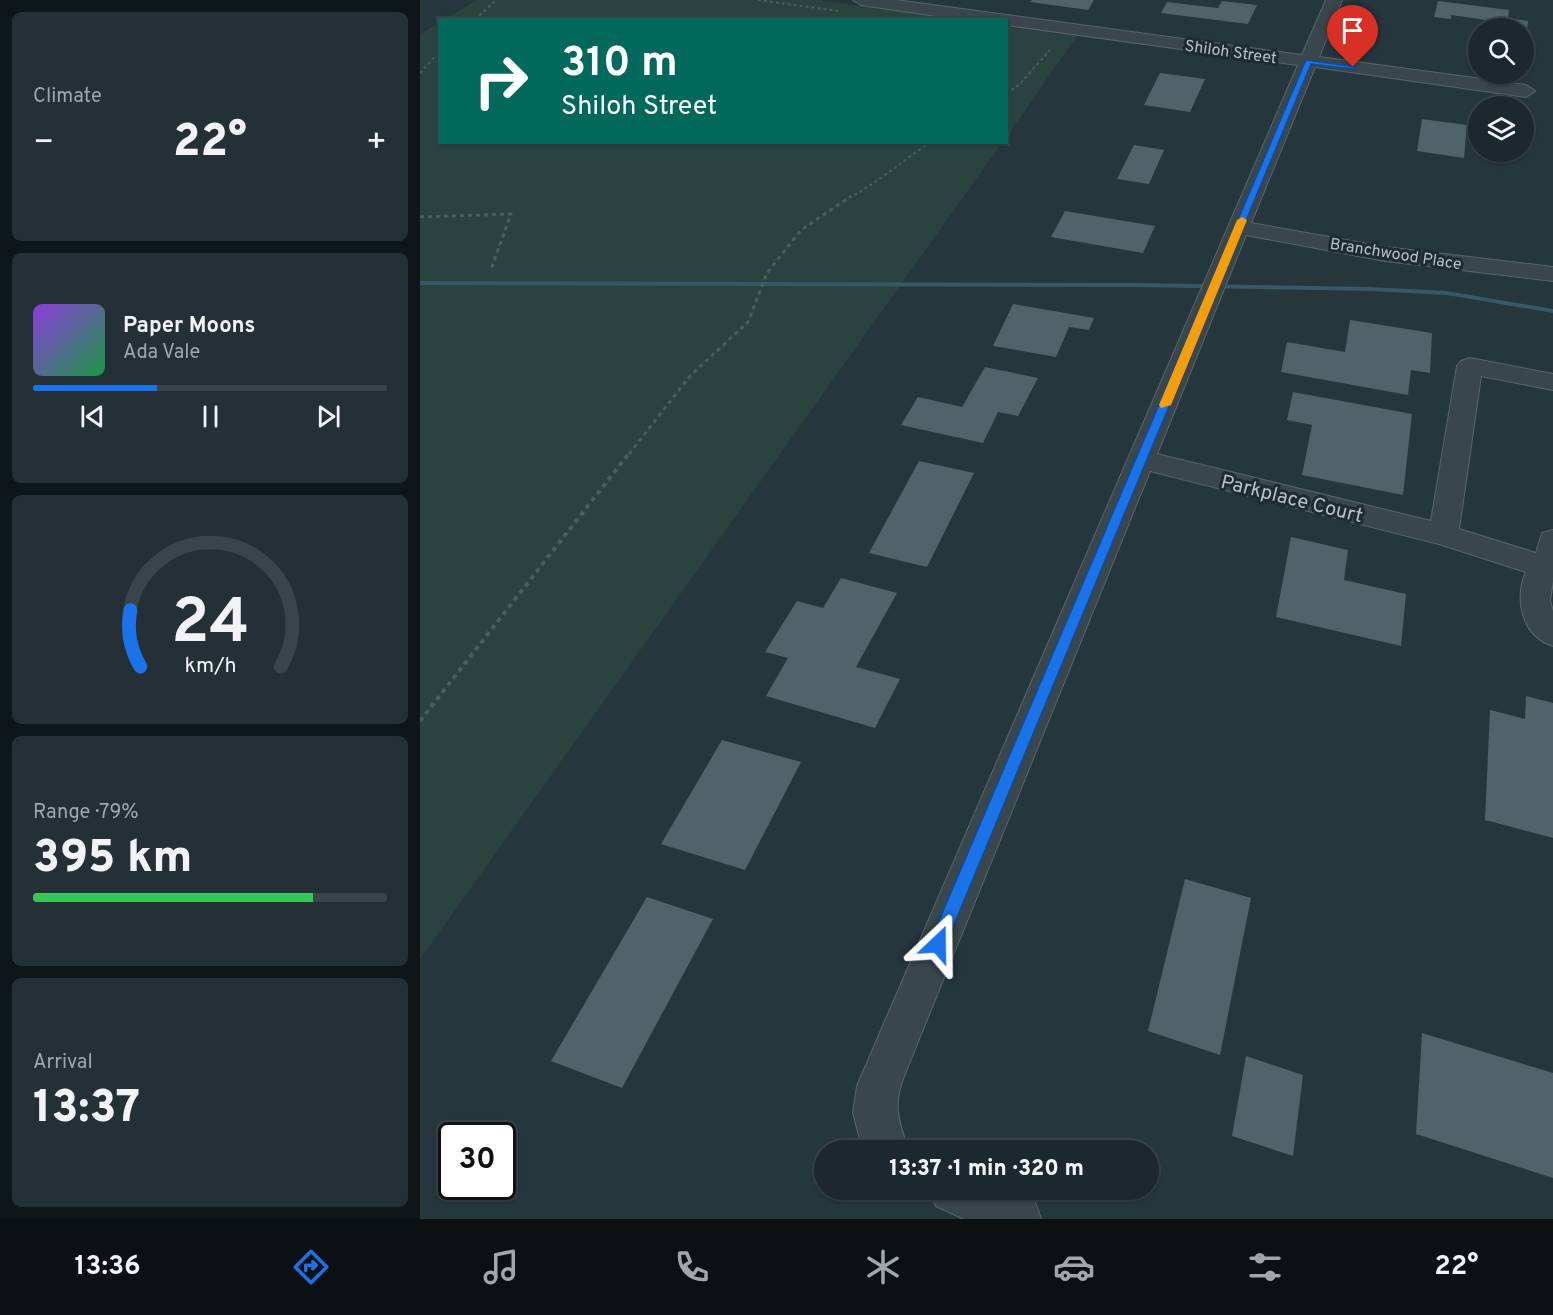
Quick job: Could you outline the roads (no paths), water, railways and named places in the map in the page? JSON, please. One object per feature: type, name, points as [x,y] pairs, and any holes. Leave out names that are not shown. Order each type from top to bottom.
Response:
[{"type":"street","name":"Shiloh Street","points":[[861,0],[956,6],[998,18]]},
{"type":"street","points":[[880,1140],[876,1132],[873,1113],[875,1093],[1334,0]]},
{"type":"street","name":"Shiloh Street","points":[[1008,20],[1526,91]]},
{"type":"street","name":"Branchwood Place","points":[[1239,228],[1385,254],[1553,274]]},
{"type":"street","points":[[1443,535],[1470,366],[1553,382]]},
{"type":"street","name":"Parkplace Court","points":[[1142,460],[1443,535],[1549,554],[1531,594],[1535,608],[1553,634]]},
{"type":"street","points":[[974,1200],[1018,1219]]},
{"type":"waterway","points":[[420,283],[1137,285],[1370,289],[1447,293],[1553,311]]}]
